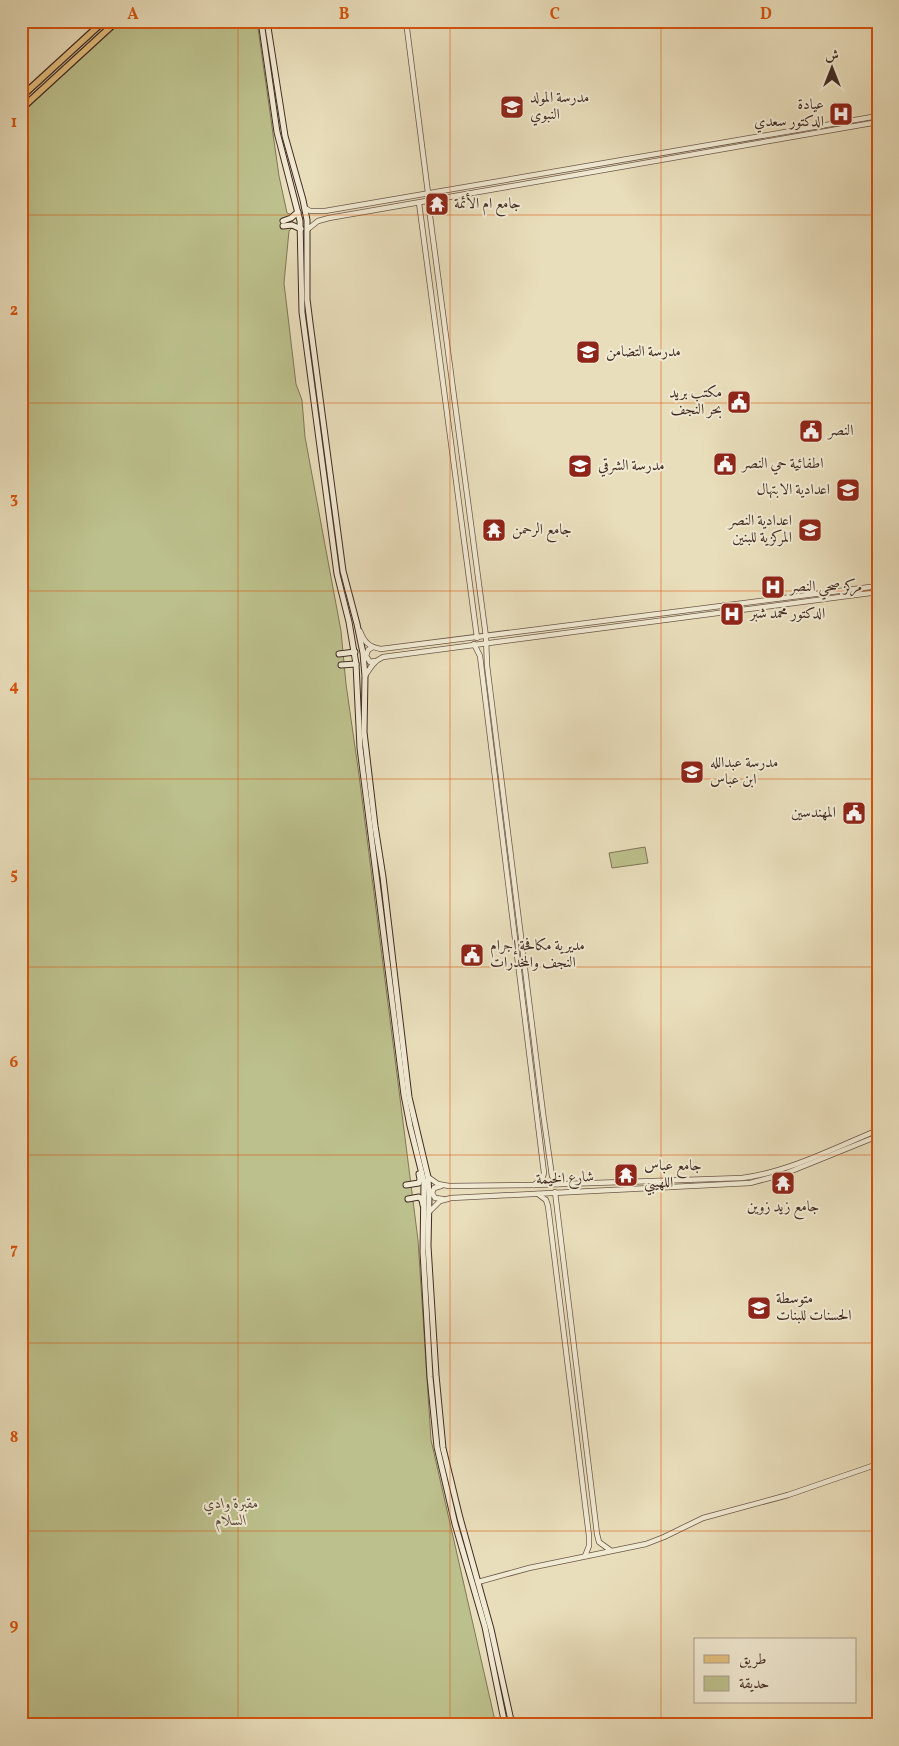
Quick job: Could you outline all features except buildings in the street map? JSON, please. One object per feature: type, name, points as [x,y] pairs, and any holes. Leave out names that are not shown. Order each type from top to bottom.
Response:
[{"type":"main road","points":[[21,98],[104,21]]},
{"type":"main road","points":[[21,109],[117,21]]},
{"type":"main road","points":[[261,21],[277,132],[301,229],[300,271],[302,312],[337,574],[352,605],[365,676],[364,712],[361,726],[404,1095],[424,1182],[427,1212],[430,1376],[437,1447],[455,1524],[493,1649]]},
{"type":"main road","points":[[267,21],[288,150],[305,208],[308,230],[307,284],[310,323],[343,572],[346,608],[356,664],[358,712],[370,780],[409,1097],[428,1177],[427,1212]]},
{"type":"main road","points":[[282,152],[288,150]]},
{"type":"main road","points":[[286,164],[287,162],[292,162]]},
{"type":"main road","points":[[298,212],[283,224],[301,229]]},
{"type":"main road","points":[[300,271],[303,273],[307,271]]},
{"type":"main road","points":[[301,284],[303,282],[307,284]]},
{"type":"main road","points":[[346,608],[348,604],[352,605]]},
{"type":"main road","points":[[339,654],[354,652]]},
{"type":"main road","points":[[341,665],[356,664]]},
{"type":"main road","points":[[358,712],[360,714],[364,712]]},
{"type":"main road","points":[[406,1185],[420,1182],[420,1163]]},
{"type":"main road","points":[[408,1198],[420,1198],[427,1212]]},
{"type":"main road","points":[[427,1274],[443,1448],[478,1582],[512,1725]]},
{"type":"main road","points":[[496,1662],[505,1725]]},
{"type":"street","points":[[406,21],[428,193]]},
{"type":"street","points":[[316,223],[308,220],[309,214],[878,116]]},
{"type":"street","points":[[308,230],[316,223],[329,218],[878,122]]},
{"type":"street","points":[[771,134],[769,137],[771,141]]},
{"type":"street","points":[[756,137],[758,140],[756,144]]},
{"type":"street","points":[[543,174],[541,178],[544,181]]},
{"type":"street","points":[[524,177],[527,181],[525,184]]},
{"type":"street","points":[[428,201],[486,637],[488,673],[552,1176],[558,1184]]},
{"type":"street","points":[[420,203],[478,638]]},
{"type":"street","points":[[305,208],[314,212]]},
{"type":"street","points":[[425,247],[434,246]]},
{"type":"street","points":[[451,440],[460,439]]},
{"type":"street","points":[[453,454],[462,453]]},
{"type":"street","points":[[357,624],[364,641],[373,648],[381,649],[878,586]]},
{"type":"street","points":[[858,588],[856,592],[858,595]]},
{"type":"street","points":[[840,591],[841,597]]},
{"type":"street","points":[[373,648],[368,650],[366,656],[368,661],[375,661],[383,657],[486,642],[878,592]]},
{"type":"street","points":[[690,610],[691,616]]},
{"type":"street","points":[[675,612],[677,615],[675,618]]},
{"type":"street","points":[[539,630],[540,636]]},
{"type":"street","points":[[474,644],[480,656],[544,1176]]},
{"type":"street","points":[[365,676],[375,661]]},
{"type":"street","points":[[510,902],[514,904],[517,902]]},
{"type":"street","points":[[513,922],[516,919],[519,920]]},
{"type":"street","name":"شارع الخيمة","points":[[442,1186],[534,1185],[755,1176],[770,1173],[878,1130]]},
{"type":"street","name":"شارع الخيمة","points":[[444,1199],[750,1183],[771,1179],[878,1136]]},
{"type":"street","points":[[544,1176],[548,1179],[552,1176]]},
{"type":"street","points":[[534,1185],[544,1176]]},
{"type":"street","points":[[428,1177],[442,1186]]},
{"type":"street","points":[[686,1186],[684,1183],[689,1180]]},
{"type":"street","points":[[659,1181],[663,1184],[660,1187]]},
{"type":"street","points":[[442,1186],[434,1188],[432,1194],[435,1198],[444,1199]]},
{"type":"street","points":[[620,1189],[621,1197]]},
{"type":"street","points":[[555,1192],[597,1534],[599,1542],[611,1550]]},
{"type":"street","points":[[537,1193],[546,1200],[548,1211],[589,1536],[589,1546],[585,1556]]},
{"type":"street","points":[[427,1212],[444,1199]]},
{"type":"street","points":[[548,1211],[557,1210]]},
{"type":"street","points":[[567,1360],[572,1363],[575,1360]]},
{"type":"street","points":[[570,1382],[574,1378],[578,1381]]},
{"type":"street","points":[[478,1582],[529,1568],[646,1544],[702,1518],[788,1494],[878,1464]]},
{"type":"street","points":[[589,1536],[594,1538],[597,1534]]},
{"type":"green space","name":"مقبرة وادي السلام","points":[[121,21],[257,21],[279,176],[287,213],[292,215],[293,227],[289,231],[284,283],[296,384],[302,400],[305,437],[341,631],[346,684],[418,1240],[431,1440],[496,1725],[21,1725],[21,112]]},
{"type":"green space","points":[[645,847],[648,863],[612,868],[609,853]]},
{"type":"place","name":"مدرسة المولد النبوي","points":[[512,107]]},
{"type":"place","name":"عيادة الدكتور سعدي","points":[[841,114]]},
{"type":"place","name":"جامع ام الأئمة","points":[[437,204]]},
{"type":"place","name":"مدرسة التضامن","points":[[588,352]]},
{"type":"place","name":"مكتب بريد بحر النجف","points":[[739,402]]},
{"type":"place","name":"النصر","points":[[811,431]]},
{"type":"place","name":"اطفائية حي النصر","points":[[725,464]]},
{"type":"place","name":"مدرسة الشرقي","points":[[580,466]]},
{"type":"place","name":"اعدادية الابتهال","points":[[848,490]]},
{"type":"place","name":"جامع الرحمن","points":[[494,530]]},
{"type":"place","name":"اعدادية النصر المركزية للبنين","points":[[810,530]]},
{"type":"place","name":"مركز صحي النصر","points":[[773,587]]},
{"type":"place","name":"الدكتور محمد شبر","points":[[732,614]]},
{"type":"place","name":"مدرسة عبدالله ابن عباس","points":[[692,772]]},
{"type":"place","name":"المهندسين","points":[[854,813]]},
{"type":"place","name":"مديرية مكافحة إجرام النجف والمخدرات","points":[[472,955]]},
{"type":"place","name":"جامع عباس اللهيبي","points":[[626,1175]]},
{"type":"place","name":"جامع زيد زوين","points":[[783,1183]]},
{"type":"place","name":"متوسطة الحسنات للبنات","points":[[759,1308]]}]
